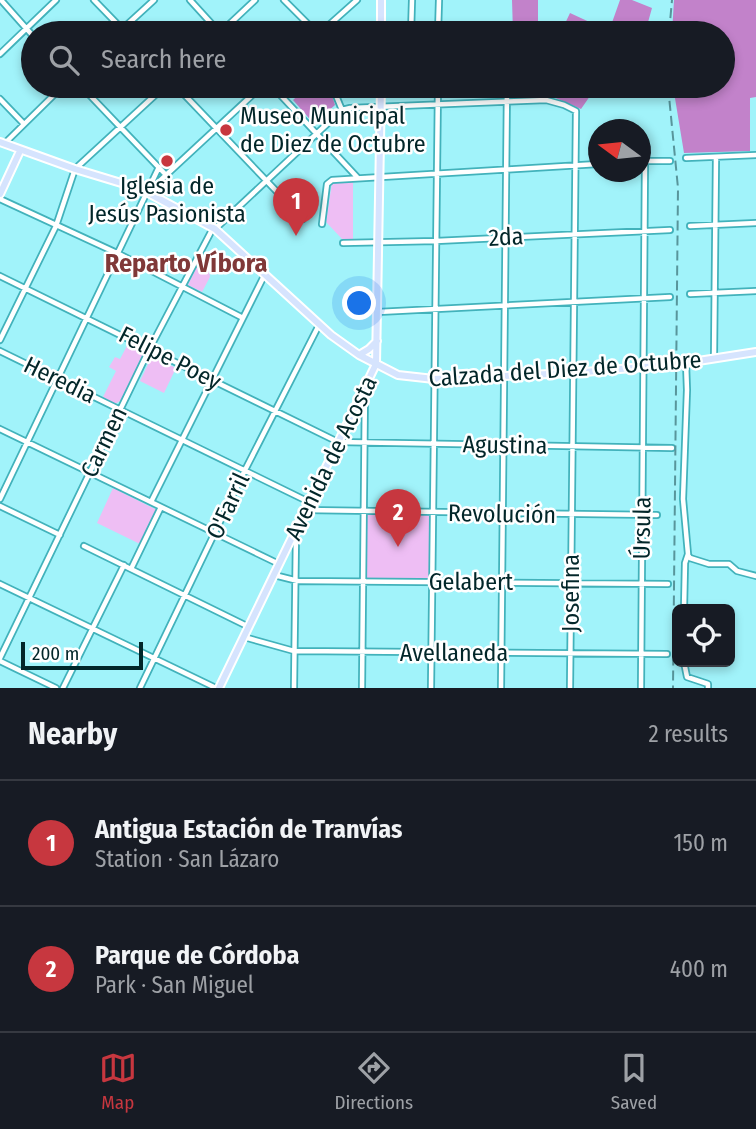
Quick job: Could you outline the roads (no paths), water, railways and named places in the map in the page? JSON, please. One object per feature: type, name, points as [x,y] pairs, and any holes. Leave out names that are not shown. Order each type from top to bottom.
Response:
[{"type":"main road","points":[[381,0],[381,21]]},
{"type":"main road","name":"Avenida de Acosta","points":[[217,688],[376,364],[381,98]]},
{"type":"main road","points":[[4,144],[148,192],[214,228],[319,325],[359,355],[378,339]]},
{"type":"main road","points":[[4,144],[13,155],[13,166]]},
{"type":"main road","points":[[0,197],[20,150]]},
{"type":"main road","name":"Calzada del Diez de Octubre","points":[[359,355],[405,377],[434,379],[643,368],[756,352]]},
{"type":"street","points":[[1,0],[21,23]]},
{"type":"street","points":[[34,21],[56,0]]},
{"type":"street","points":[[94,0],[112,21]]},
{"type":"street","points":[[133,21],[154,0]]},
{"type":"street","points":[[190,0],[209,21]]},
{"type":"street","points":[[233,21],[255,0]]},
{"type":"street","points":[[284,0],[306,21]]},
{"type":"street","points":[[332,21],[357,0]]},
{"type":"street","points":[[411,21],[412,0]]},
{"type":"street","points":[[438,21],[439,0]]},
{"type":"street","points":[[0,54],[21,34]]},
{"type":"street","points":[[4,144],[51,98]]},
{"type":"street","points":[[92,98],[166,175]]},
{"type":"street","points":[[0,340],[56,226],[75,169],[152,98]]},
{"type":"street","points":[[188,98],[303,219]]},
{"type":"street","points":[[148,192],[249,98]]},
{"type":"street","points":[[283,98],[357,177]]},
{"type":"street","points":[[337,98],[342,110],[507,102]]},
{"type":"street","points":[[432,688],[437,98]]},
{"type":"street","points":[[501,688],[507,98]]},
{"type":"street","points":[[0,99],[24,124]]},
{"type":"street","name":"Josefina","points":[[507,102],[546,100],[576,111],[570,688]]},
{"type":"street","name":"Carmen","points":[[0,660],[150,348],[214,228],[342,110]]},
{"type":"street","points":[[15,133],[20,150]]},
{"type":"street","points":[[686,158],[756,155]]},
{"type":"street","points":[[714,359],[716,157]]},
{"type":"street","points":[[651,161],[670,160]]},
{"type":"street","points":[[322,224],[327,184],[332,180],[588,164]]},
{"type":"street","points":[[0,499],[159,167]]},
{"type":"street","name":"Úrsula","points":[[641,688],[644,182]]},
{"type":"street","points":[[0,197],[243,318]]},
{"type":"street","points":[[690,226],[756,223]]},
{"type":"street","name":"2da","points":[[342,243],[670,230]]},
{"type":"street","points":[[151,502],[265,274]]},
{"type":"street","name":"Felipe Poey","points":[[0,276],[338,442]]},
{"type":"street","points":[[690,294],[756,291]]},
{"type":"street","points":[[378,312],[670,297]]},
{"type":"street","name":"O'Farril","points":[[140,688],[244,472],[319,325]]},
{"type":"street","name":"Heredia","points":[[0,351],[309,502]]},
{"type":"street","points":[[684,604],[685,564],[688,554],[683,499],[687,390],[685,363]]},
{"type":"street","points":[[362,688],[365,387]]},
{"type":"street","points":[[0,429],[279,564]]},
{"type":"street","name":"Agustina","points":[[338,442],[672,448]]},
{"type":"street","points":[[0,506],[60,535]]},
{"type":"street","points":[[131,569],[161,507]]},
{"type":"street","name":"Revolución","points":[[305,510],[657,515]]},
{"type":"street","points":[[294,688],[296,529]]},
{"type":"street","points":[[84,546],[249,627]]},
{"type":"street","points":[[688,554],[695,561],[724,563],[737,571],[756,576]]},
{"type":"street","points":[[63,688],[124,565]]},
{"type":"street","name":"Gelabert","points":[[274,575],[295,581],[668,584]]},
{"type":"street","points":[[0,583],[217,688]]},
{"type":"street","name":"Avellaneda","points":[[244,637],[294,651],[667,654]]},
{"type":"street","points":[[0,660],[56,688]]},
{"type":"street","points":[[685,667],[687,677],[708,684],[708,688]]},
{"type":"railway","points":[[670,21],[672,0]]},
{"type":"railway","points":[[669,98],[678,188],[673,688]]},
{"type":"place","name":"Museo Municipal de Diez de Octubre","points":[[226,130]]},
{"type":"place","name":"Iglesia de Jesús Pasionista","points":[[167,161]]},
{"type":"place","name":"Antigua Estación de Tranvías","points":[[296,236]]},
{"type":"place","name":"Parque de Córdoba","points":[[398,547]]},
{"type":"district","name":"Reparto Víbora","points":[[186,263]]}]
